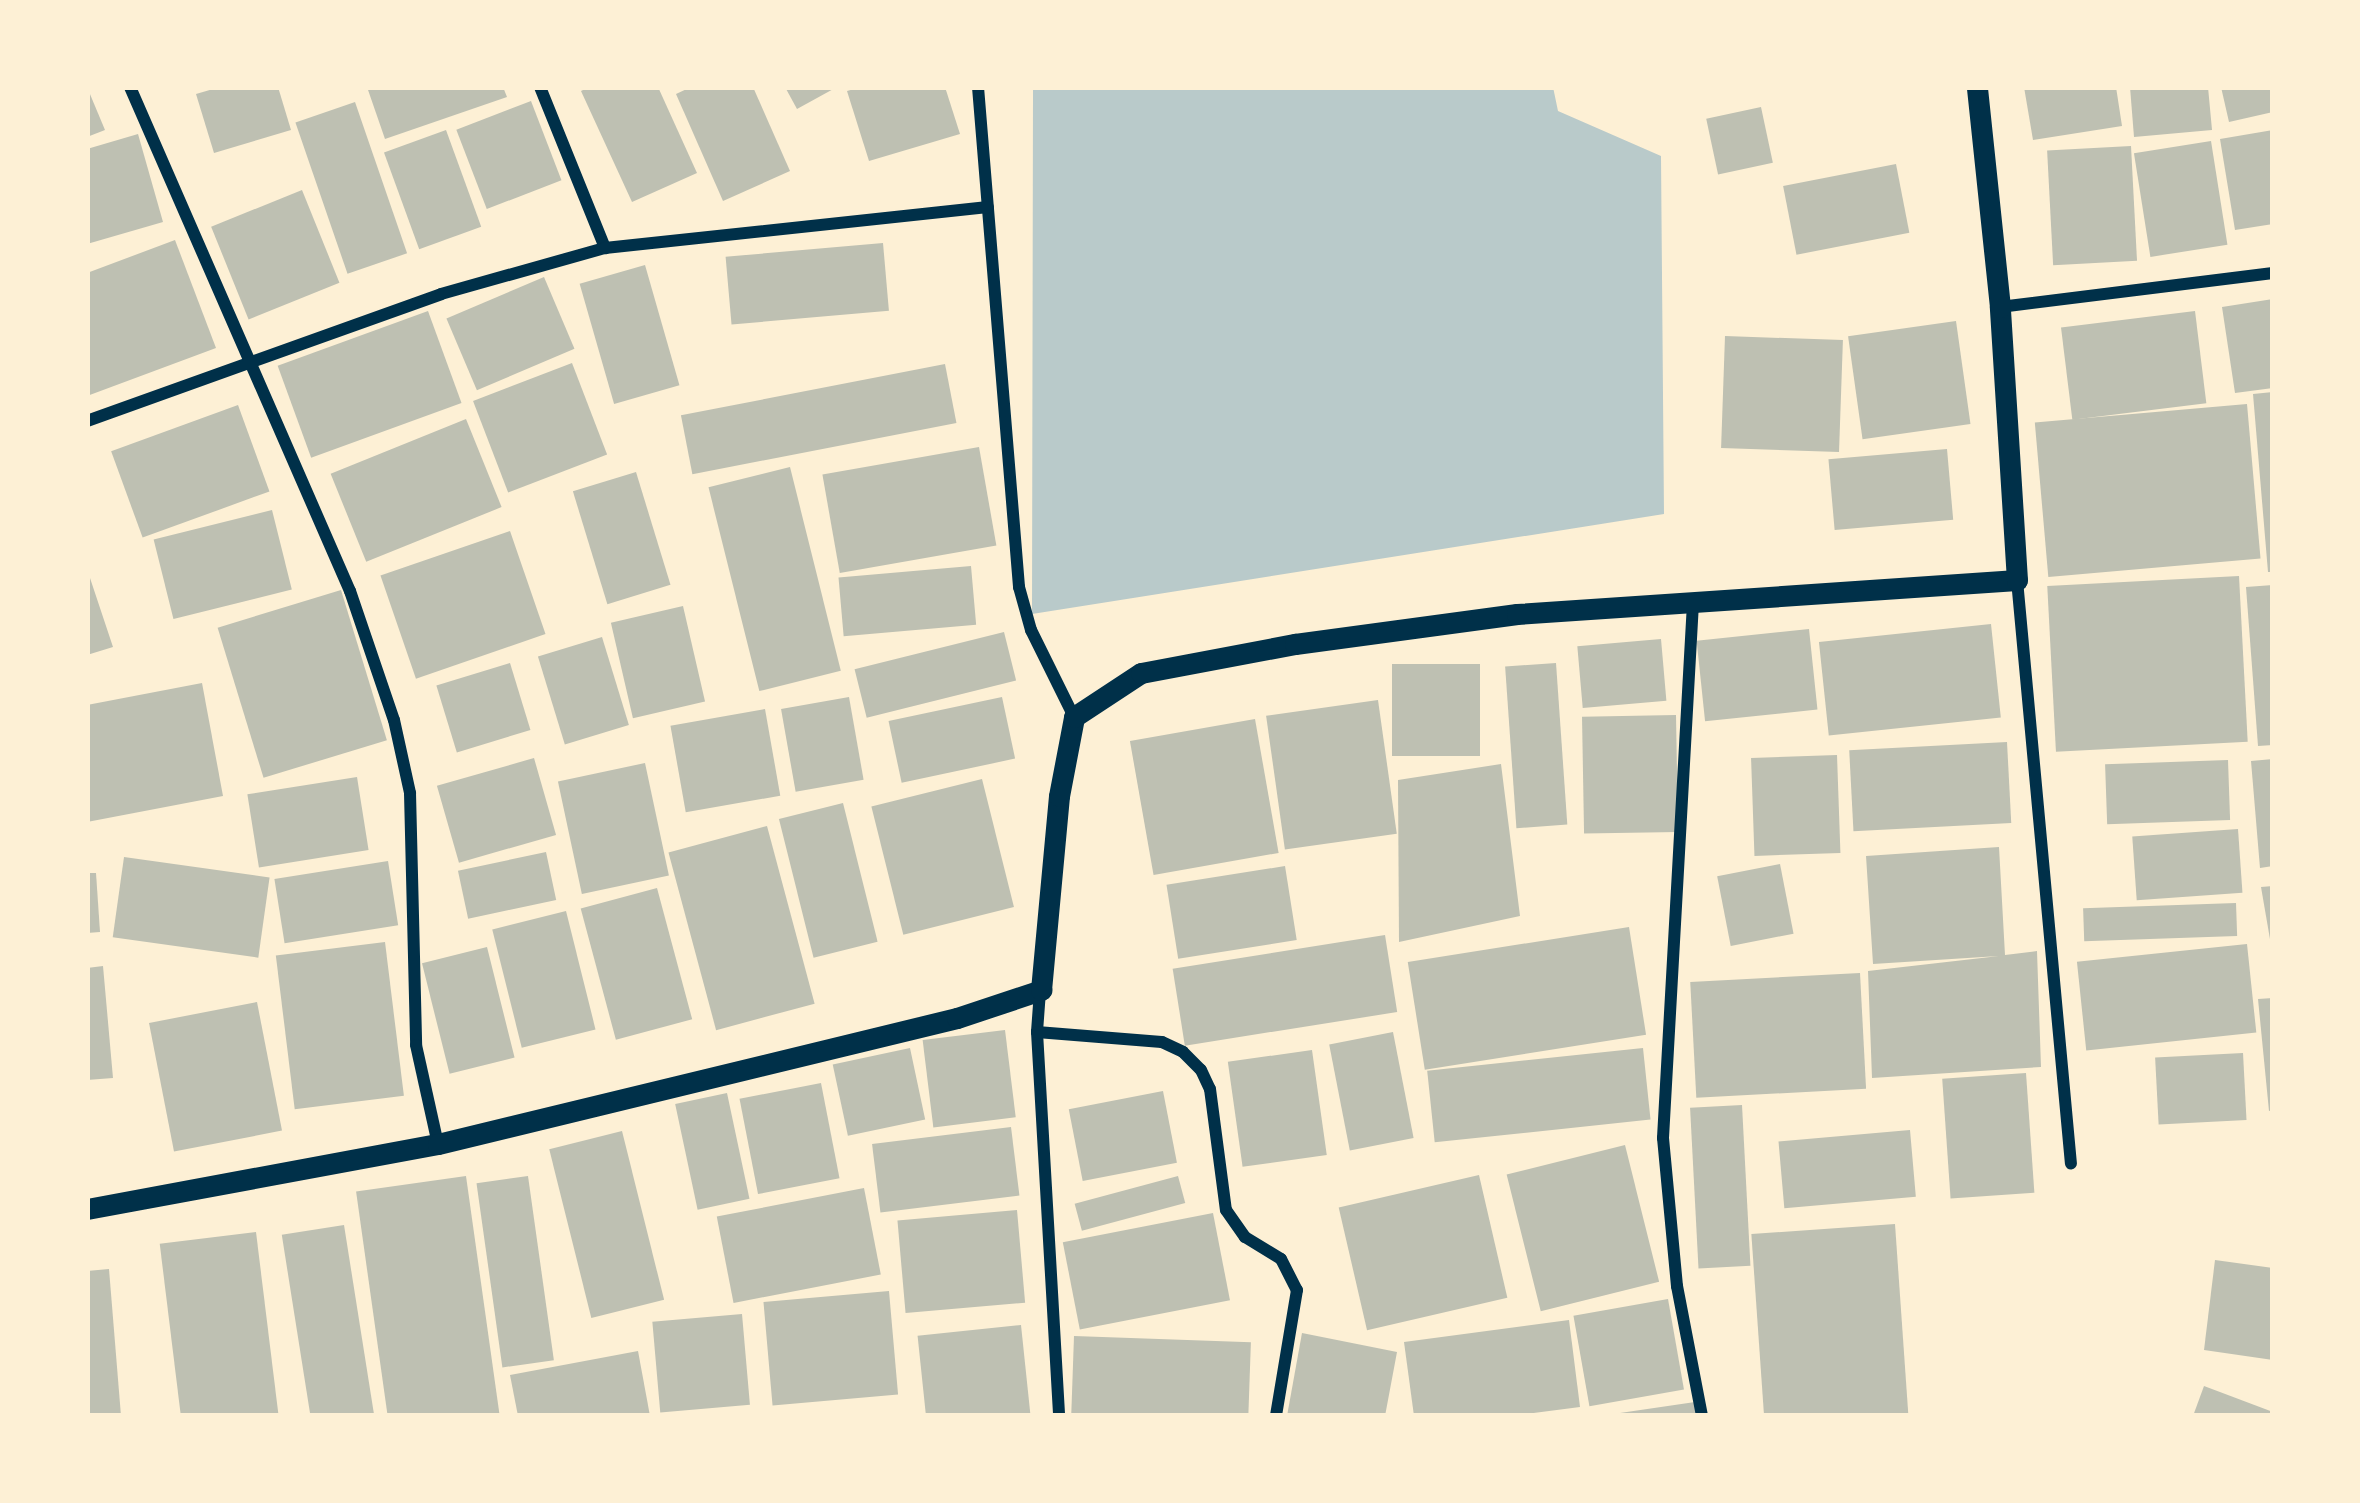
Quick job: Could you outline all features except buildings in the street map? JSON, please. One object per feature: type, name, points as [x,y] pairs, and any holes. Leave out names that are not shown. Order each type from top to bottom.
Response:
[{"type":"street","points":[[130,87],[350,592],[404,760],[410,794],[416,1045],[438,1144]]},
{"type":"street","points":[[540,87],[605,248]]},
{"type":"street","points":[[978,87],[1019,586],[1031,630],[1074,717],[1059,796],[1036,1032],[1059,1416]]},
{"type":"street","points":[[1977,87],[2000,307],[2018,580],[2071,1164]]},
{"type":"street","points":[[87,421],[441,294],[605,248],[988,207]]},
{"type":"street","points":[[2000,307],[2273,273]]},
{"type":"street","points":[[1074,717],[1141,673],[1517,614],[2018,580]]},
{"type":"street","points":[[1694,603],[1663,1138],[1677,1286],[1702,1416]]},
{"type":"street","points":[[87,1209],[438,1144],[957,1018],[1041,990]]},
{"type":"street","points":[[1036,1032],[1162,1042],[1183,1052],[1201,1070],[1210,1089],[1226,1210],[1245,1237],[1281,1259],[1297,1290],[1276,1416]]},
{"type":"shaded area","points":[[1033,87],[1553,87],[1558,111],[1661,156],[1664,514],[1032,614]]}]
